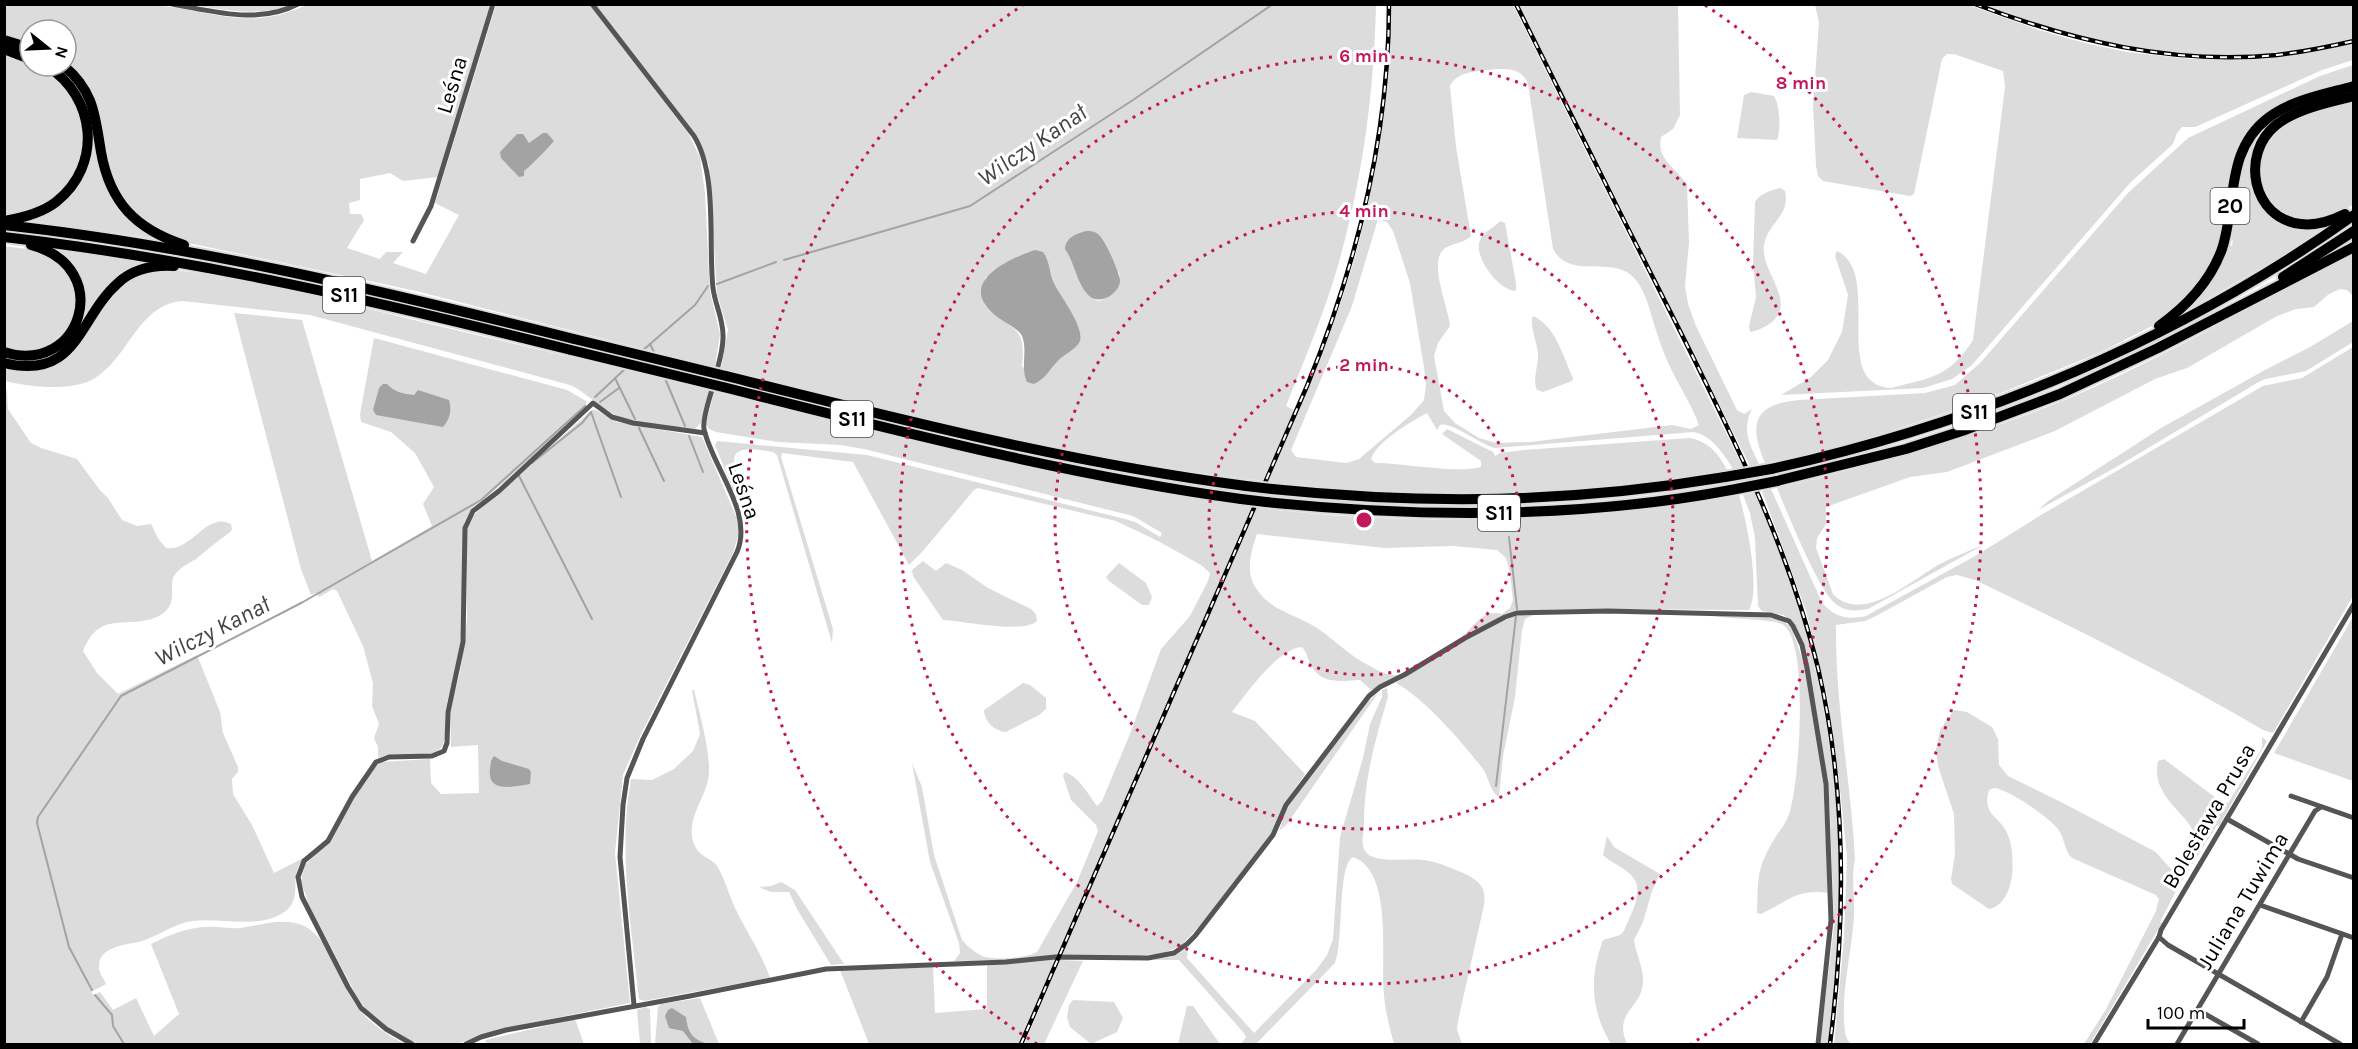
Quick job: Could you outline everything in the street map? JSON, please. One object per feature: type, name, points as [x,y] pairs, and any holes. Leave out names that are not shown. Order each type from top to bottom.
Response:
[{"type":"highway","points":[[4,223],[39,212],[54,204],[74,184],[87,154],[88,126],[80,101],[63,78]]},
{"type":"highway","points":[[77,78],[96,116],[105,170],[114,192],[128,212],[143,226],[162,237],[215,262]]},
{"type":"highway","name":"20","points":[[2120,352],[2170,319],[2189,302],[2206,280],[2225,238],[2238,159],[2255,130],[2281,110],[2354,86]]},
{"type":"highway","points":[[2354,96],[2296,114],[2276,125],[2261,141],[2254,168],[2256,186],[2266,205],[2278,216],[2292,222],[2308,225],[2324,223],[2354,209]]},
{"type":"highway","name":"S11","points":[[4,237],[215,262],[333,280],[1008,444],[1134,469],[1246,486],[1362,498],[1479,501],[1581,496],[1650,489],[1725,477],[1878,442],[1958,418],[2120,352],[2234,292],[2354,215]]},
{"type":"highway","name":"S11","points":[[4,223],[94,236],[215,262],[1060,468],[1266,502],[1389,512],[1517,513],[1606,507],[1731,490],[1906,449],[2033,405],[2123,366],[2243,304],[2354,231]]},
{"type":"highway","points":[[4,237],[42,248],[61,259],[75,277],[79,288],[80,306],[72,331],[58,346],[42,354],[31,356],[4,352]]},
{"type":"highway","points":[[2243,304],[2354,247]]},
{"type":"highway","points":[[4,363],[35,366],[57,358],[67,351],[76,342],[111,290],[131,274],[158,266],[215,262]]},
{"type":"street","points":[[171,4],[252,16],[278,13],[298,4]]},
{"type":"street","name":"Leśna","points":[[412,241],[431,206],[493,4]]},
{"type":"street","name":"Leśna","points":[[592,4],[694,136],[705,158],[713,287],[723,328],[723,339],[704,422],[705,433],[739,514],[742,536],[737,552],[638,750],[627,778],[620,857],[634,1005]]},
{"type":"street","points":[[412,1044],[367,1016],[354,998],[302,897],[298,877],[301,866],[327,841],[352,797],[376,762],[389,757],[432,756],[444,751],[447,743],[448,712],[463,642],[465,528],[473,511],[499,491],[593,404],[612,417],[633,423],[705,433]]},
{"type":"street","name":"Bolesława Prusa","points":[[2094,1044],[2354,604]]},
{"type":"street","points":[[466,1044],[494,1033],[843,966],[1006,962],[1055,957],[1127,959],[1174,953],[1187,944],[1207,921],[1273,835],[1286,805],[1368,696],[1496,621],[1517,613],[1608,611],[1754,614],[1784,618],[1797,633],[1807,668],[1824,770],[1828,814],[1832,920],[1818,1044]]},
{"type":"street","points":[[2290,796],[2354,818]]},
{"type":"street","name":"Juliana Tuwima","points":[[2177,1044],[2315,811],[2321,807]]},
{"type":"street","points":[[2227,819],[2290,854],[2354,878]]},
{"type":"street","points":[[2260,905],[2354,938]]},
{"type":"street","points":[[2301,1022],[2327,977],[2342,934]]},
{"type":"street","points":[[2159,937],[2168,945],[2337,1044]]},
{"type":"street","points":[[2198,1010],[2258,1044]]},
{"type":"shaded area","points":[[5,5],[148,5],[227,17],[264,18],[306,5],[490,5],[438,177],[403,181],[390,173],[360,179],[360,200],[349,203],[350,214],[361,214],[364,220],[347,248],[380,259],[386,252],[403,252],[393,263],[426,274],[459,215],[435,203],[496,5],[590,5],[688,133],[700,157],[705,193],[710,292],[720,334],[715,367],[416,291],[193,244],[159,230],[133,210],[116,184],[105,148],[99,111],[91,90],[78,73],[78,18],[18,18],[18,41],[5,36]]},
{"type":"shaded area","points":[[193,5],[291,5],[254,12]]},
{"type":"shaded area","points":[[595,5],[1376,5],[1373,72],[1365,138],[1346,236],[1326,304],[1286,406],[1294,410],[1263,481],[1194,472],[1058,448],[923,418],[721,368],[728,330],[717,294],[709,165],[695,136]],"holes":[[[1077,234],[1111,258],[1120,275],[1104,299],[1097,300],[1090,297],[1079,279],[1067,241]],[[1028,253],[1046,257],[1053,281],[1080,336],[1079,342],[1047,374],[1022,367],[1023,352],[1019,334],[984,304],[985,278]]]},
{"type":"shaded area","points":[[1391,5],[1513,5],[1743,467],[1733,469],[1712,442],[1694,432],[1495,448],[1452,426],[1440,425],[1437,430],[1427,413],[1387,439],[1374,452],[1371,459],[1375,463],[1444,469],[1481,467],[1481,461],[1442,434],[1447,429],[1493,452],[1495,456],[1500,453],[1524,450],[1690,438],[1703,442],[1713,450],[1727,470],[1614,487],[1498,494],[1382,492],[1268,482],[1326,343],[1354,261],[1378,152],[1390,42]],"holes":[[[1498,69],[1516,71],[1528,84],[1553,249],[1560,258],[1569,263],[1579,266],[1612,267],[1634,278],[1646,298],[1668,363],[1699,425],[1691,429],[1672,425],[1530,442],[1496,443],[1479,438],[1455,423],[1444,411],[1434,356],[1438,343],[1450,326],[1439,276],[1439,258],[1445,248],[1471,236],[1456,147],[1450,86],[1453,81],[1464,74]],[[1378,219],[1387,222],[1393,231],[1410,283],[1424,367],[1426,385],[1424,400],[1412,414],[1359,459],[1346,463],[1296,457],[1291,450],[1352,306]]]},
{"type":"shaded area","points":[[1519,5],[1678,5],[1680,115],[1673,129],[1661,137],[1660,145],[1664,158],[1687,185],[1689,243],[1685,286],[1688,304],[1696,326],[1737,410],[1744,414],[1752,409],[1747,431],[1759,464],[1750,466]]},
{"type":"shaded area","points":[[1815,5],[1969,5],[2039,30],[2085,43],[2127,52],[2191,59],[2270,57],[2314,52],[2353,43],[2353,60],[2322,70],[2195,127],[2182,127],[2173,144],[2130,183],[1971,366],[1952,379],[1923,388],[1781,395],[1811,377],[1828,360],[1842,332],[1848,295],[1835,256],[1837,251],[1850,263],[1857,281],[1859,350],[1863,369],[1873,382],[1891,388],[1938,374],[1956,362],[1973,340],[2005,87],[2003,71],[1954,54],[1947,54],[1942,59],[1914,194],[1910,196],[1823,181],[1818,176],[1816,166],[1813,105],[1819,22]]},
{"type":"shaded area","points":[[1980,5],[2353,5],[2353,39],[2277,53],[2201,55],[2163,52],[2088,39]]},
{"type":"shaded area","points":[[4,53],[18,58],[18,78],[55,78],[67,90],[77,105],[82,122],[83,139],[81,156],[75,172],[52,200],[30,211],[5,215]]},
{"type":"shaded area","points":[[2353,65],[2353,82],[2292,101],[2243,140],[2231,172],[2222,235],[2213,259],[2193,291],[2158,323],[2099,353],[1976,403],[1841,447],[1765,463],[1756,427],[1764,411],[1784,402],[1925,393],[1955,385],[1981,362],[2128,193],[2188,138],[2320,76]]},
{"type":"shaded area","points":[[60,78],[70,78],[86,100],[103,177],[158,239],[24,220],[69,196],[91,128]]},
{"type":"shaded area","points":[[1751,92],[1774,96],[1779,118],[1777,140],[1737,138],[1744,95]]},
{"type":"shaded area","points":[[2353,99],[2353,205],[2335,214],[2315,219],[2295,219],[2285,216],[2276,210],[2262,191],[2259,167],[2265,144],[2281,126],[2298,117]]},
{"type":"shaded area","points":[[2279,114],[2259,139],[2251,158],[2250,178],[2255,195],[2261,206],[2270,213],[2323,228],[2280,257],[2183,313],[2228,246],[2232,246],[2233,241],[2230,239],[2237,178],[2252,140]]},
{"type":"shaded area","points":[[543,133],[547,133],[554,141],[524,171],[524,176],[519,177],[501,158],[500,152],[517,134],[523,134],[529,143]]},
{"type":"shaded area","points":[[1781,188],[1785,191],[1785,207],[1769,231],[1764,245],[1764,255],[1780,296],[1781,305],[1771,323],[1750,332],[1749,326],[1756,297],[1753,264],[1755,202],[1763,194]]},
{"type":"shaded area","points":[[1500,221],[1505,223],[1516,283],[1514,291],[1507,289],[1494,278],[1480,254],[1481,237]]},
{"type":"shaded area","points":[[1086,231],[1094,232],[1102,238],[1120,278],[1116,291],[1107,298],[1097,299],[1088,295],[1065,249],[1069,239]]},
{"type":"shaded area","points":[[4,246],[34,250],[50,256],[73,282],[76,306],[68,330],[57,342],[33,352],[5,348]]},
{"type":"shaded area","points":[[52,248],[149,263],[134,269],[55,355],[37,362],[5,359],[4,356],[21,360],[44,357],[84,311],[82,283],[74,267]]},
{"type":"shaded area","points":[[1035,250],[1043,252],[1054,283],[1076,322],[1080,337],[1079,343],[1034,384],[1027,382],[1025,376],[1022,336],[996,316],[985,304],[981,294],[983,284],[989,275],[1011,260]]},
{"type":"shaded area","points":[[2353,251],[2353,296],[2347,290],[2340,289],[2329,294],[2314,307],[2296,309],[2277,316],[2187,368],[2155,379],[2055,431],[1947,472],[1910,477],[1826,507],[1826,524],[1817,538],[1816,548],[1833,594],[1845,602],[1858,605],[1887,597],[1938,565],[1985,544],[1868,609],[1851,610],[1840,607],[1829,597],[1804,551],[1777,488],[1924,449],[1996,426],[2067,399],[2176,347]]},
{"type":"shaded area","points":[[165,269],[229,278],[293,291],[710,391],[701,423],[695,429],[651,424],[619,417],[570,385],[310,315],[182,301],[167,305],[155,312],[144,322],[107,369],[95,378],[63,387],[26,385],[5,381],[5,367],[60,361],[77,348],[113,294],[135,276]]},
{"type":"shaded area","points":[[234,313],[302,320],[372,561],[432,526],[423,504],[434,487],[415,453],[391,432],[361,422],[360,414],[374,338],[567,390],[586,401],[586,407],[554,438],[472,508],[464,523],[460,646],[445,713],[445,738],[441,748],[437,751],[423,755],[392,755],[378,758],[378,747],[374,738],[379,724],[372,706],[373,683],[363,646],[337,591],[333,589],[319,597],[316,593],[311,595],[301,569]]},
{"type":"shaded area","points":[[1533,316],[1548,327],[1553,334],[1573,378],[1572,381],[1543,392],[1537,390],[1536,386],[1538,353]]},
{"type":"shaded area","points":[[2353,321],[2353,342],[2306,371],[2265,379],[2257,383],[2118,466],[2038,510],[2048,501],[2161,428]]},
{"type":"shaded area","points":[[2353,347],[2353,596],[2273,733],[2263,730],[2084,634],[1975,580],[1957,575],[1947,577],[1865,621],[1836,625],[1838,684],[1855,859],[1853,929],[1844,1003],[1845,1032],[1851,1044],[1834,1044],[1844,939],[1847,857],[1839,779],[1827,695],[1806,611],[1762,491],[1771,489],[1822,603],[1832,612],[1842,616],[1853,618],[1866,616],[1977,555],[2041,515],[2263,386],[2302,378]]},
{"type":"shaded area","points":[[383,384],[403,393],[414,395],[418,390],[449,400],[450,414],[447,421],[443,427],[376,415],[373,410],[379,388]]},
{"type":"shaded area","points":[[4,389],[7,390],[8,409],[31,443],[77,459],[122,520],[137,526],[151,524],[166,548],[175,548],[184,544],[214,523],[222,521],[231,524],[232,530],[229,533],[181,568],[174,576],[172,600],[167,610],[150,619],[118,623],[99,629],[90,637],[83,651],[97,673],[118,694],[197,655],[220,712],[223,733],[238,767],[238,772],[232,779],[233,794],[252,825],[274,873],[305,857],[296,874],[292,905],[285,911],[265,920],[186,922],[148,939],[122,945],[103,955],[99,969],[106,984],[91,992],[94,995],[100,992],[113,1010],[136,998],[154,1036],[179,1014],[151,944],[193,928],[240,928],[274,922],[295,923],[307,928],[325,946],[351,997],[363,1014],[380,1029],[405,1044],[5,1044]]},
{"type":"shaded area","points":[[714,392],[1003,462],[1158,493],[1252,507],[1058,955],[1007,960],[954,961],[960,953],[959,943],[930,862],[912,763],[922,787],[934,855],[962,940],[982,956],[990,958],[1019,957],[1037,952],[1077,882],[1098,831],[1096,825],[1071,800],[1063,776],[1065,772],[1075,778],[1097,806],[1102,801],[1130,734],[1161,649],[1190,616],[1210,573],[1201,565],[1158,541],[1116,521],[978,488],[909,565],[853,462],[782,453],[781,457],[833,629],[832,643],[777,455],[773,452],[751,449],[739,451],[735,457],[735,466],[745,503],[744,517],[715,445],[717,441],[867,455],[1125,519],[1135,522],[1160,537],[1162,533],[1133,516],[864,449],[840,445],[778,442],[716,432],[709,429],[706,424]]},
{"type":"shaded area","points":[[592,410],[617,422],[702,437],[738,521],[739,533],[733,553],[641,734],[623,775],[615,853],[630,1003],[500,1029],[457,1044],[417,1044],[384,1025],[367,1011],[357,997],[309,905],[301,881],[305,865],[330,841],[353,800],[381,762],[430,759],[431,783],[441,794],[479,793],[478,745],[451,747],[450,711],[460,672],[467,620],[467,529],[479,510]]},
{"type":"shaded area","points":[[1756,492],[1799,607],[1827,727],[1837,808],[1840,890],[1837,959],[1828,1044],[1820,1044],[1834,926],[1828,786],[1797,628],[1784,615],[1762,611],[1758,606],[1755,538],[1750,513],[1743,495]]},
{"type":"shaded area","points":[[1739,495],[1753,570],[1752,600],[1749,610],[1569,609],[1525,611],[1463,636],[1485,616],[1495,613],[1502,614],[1510,608],[1513,600],[1510,573],[1506,558],[1497,550],[1453,546],[1385,548],[1257,534],[1251,554],[1251,575],[1256,588],[1268,602],[1309,623],[1377,670],[1392,675],[1401,675],[1371,690],[1360,680],[1326,679],[1315,671],[1302,647],[1293,649],[1273,663],[1232,712],[1255,721],[1305,774],[1284,804],[1272,833],[1206,919],[1181,946],[1163,953],[1129,957],[1062,955],[1256,508],[1378,518],[1498,519],[1618,512]]},
{"type":"shaded area","points":[[923,561],[936,571],[946,563],[962,570],[988,588],[1031,609],[1036,614],[1037,621],[1030,625],[1007,627],[943,620],[913,576],[912,570]]},
{"type":"shaded area","points":[[1119,563],[1146,583],[1152,597],[1149,605],[1142,605],[1106,577]]},
{"type":"shaded area","points":[[1520,615],[1533,615],[1525,619],[1522,630],[1515,697],[1503,756],[1499,797],[1483,769],[1454,734],[1419,699],[1396,683],[1472,635]]},
{"type":"shaded area","points":[[1714,616],[1777,618],[1792,629],[1805,667],[1823,775],[1828,893],[1800,894],[1761,914],[1757,913],[1760,869],[1774,839],[1787,820],[1793,795],[1800,712],[1796,655],[1791,635],[1782,624]]},
{"type":"shaded area","points":[[2353,617],[2354,781],[2274,753]]},
{"type":"shaded area","points":[[1023,683],[1030,685],[1046,698],[1046,709],[1006,732],[994,728],[988,722],[984,710]]},
{"type":"shaded area","points":[[1387,688],[1388,697],[1368,775],[1363,845],[1365,851],[1375,858],[1422,860],[1442,864],[1472,878],[1483,888],[1484,905],[1458,1021],[1457,1030],[1462,1044],[1394,1044],[1385,1001],[1380,898],[1375,880],[1366,866],[1353,857],[1348,863],[1345,874],[1335,963],[1256,1044],[1241,1044],[1246,1037],[1243,1032],[1179,960],[1151,960],[1173,956],[1188,948],[1187,958],[1254,1033],[1317,969],[1327,955],[1333,939],[1340,837],[1363,758],[1370,724],[1382,697],[1382,690]]},
{"type":"shaded area","points":[[692,690],[694,690],[704,730],[709,771],[706,789],[695,814],[693,841],[698,851],[714,863],[720,871],[735,908],[770,978],[644,1001],[639,999],[627,886],[626,832],[631,779],[652,780],[674,769],[693,751],[700,734]]},
{"type":"shaded area","points":[[1378,693],[1287,824],[1279,831],[1286,810],[1364,705]]},
{"type":"shaded area","points":[[1954,710],[1967,712],[1992,727],[1998,739],[1999,765],[2008,776],[2154,851],[2176,871],[2182,870],[2189,863],[2195,851],[2196,841],[2188,823],[2161,788],[2157,775],[2158,761],[2164,759],[2216,798],[2228,803],[2262,748],[2262,737],[2267,741],[2219,826],[2217,825],[2177,889],[2160,922],[2162,923],[2090,1044],[2084,1044],[2105,1011],[2156,911],[2159,899],[2156,895],[2072,858],[2067,852],[2058,829],[2053,824],[2018,798],[1994,788],[1989,790],[1988,805],[1990,811],[2005,829],[2011,844],[2013,866],[2009,889],[1998,905],[1989,909],[1952,884],[1955,854],[1954,814],[1938,766],[1936,750],[1940,730]]},
{"type":"shaded area","points":[[494,756],[502,761],[529,769],[530,784],[502,787],[492,782],[490,769]]},
{"type":"shaded area","points":[[1607,836],[1614,847],[1660,874],[1634,940],[1643,983],[1638,999],[1625,1017],[1623,1025],[1627,1044],[1611,1044],[1599,1019],[1594,994],[1596,967],[1603,940],[1620,935],[1624,931],[1637,894],[1635,880],[1630,874],[1603,855]]},
{"type":"shaded area","points":[[781,882],[795,890],[844,964],[831,965],[789,892],[771,892],[759,887]]},
{"type":"shaded area","points":[[1056,959],[1019,1044],[869,1044],[840,970],[933,966],[935,1013],[987,1009],[987,964]]},
{"type":"shaded area","points":[[1060,960],[1083,961],[1044,1044],[1024,1044]]},
{"type":"shaded area","points":[[700,998],[719,1044],[655,1044],[658,1007],[661,1004]]},
{"type":"shaded area","points":[[1073,1000],[1114,1002],[1123,1018],[1117,1032],[1091,1044],[1070,1027],[1067,1017],[1069,1005]]},
{"type":"shaded area","points":[[1187,1006],[1193,1006],[1220,1044],[1178,1044]]},
{"type":"shaded area","points":[[645,1007],[650,1009],[651,1044],[640,1044],[637,1010]]},
{"type":"shaded area","points":[[672,1008],[686,1017],[690,1031],[698,1040],[708,1044],[693,1044],[683,1031],[669,1028],[665,1016]]},
{"type":"shaded area","points":[[575,1019],[584,1044],[487,1044],[485,1040]]},
{"type":"waterway","name":"Wilczy Kanał","points":[[784,260],[970,206],[1133,100],[1273,4]]},
{"type":"waterway","name":"Wilczy Kanał","points":[[717,284],[776,262]]},
{"type":"waterway","name":"Wilczy Kanał","points":[[642,351],[695,305],[708,286]]},
{"type":"waterway","name":"Wilczy Kanał","points":[[650,344],[655,354]]},
{"type":"waterway","name":"Wilczy Kanał","points":[[595,397],[626,368]]},
{"type":"waterway","points":[[664,376],[685,426]]},
{"type":"waterway","points":[[615,378],[635,419]]},
{"type":"waterway","points":[[600,402],[619,388]]},
{"type":"waterway","name":"Wilczy Kanał","points":[[92,990],[69,947],[37,823],[38,817],[121,696],[303,602],[481,500],[585,406]]},
{"type":"waterway","points":[[591,412],[621,497]]},
{"type":"waterway","points":[[532,463],[582,423],[591,412]]},
{"type":"waterway","points":[[639,428],[664,481]]},
{"type":"waterway","points":[[689,436],[703,472]]},
{"type":"waterway","points":[[518,474],[592,619]]},
{"type":"waterway","points":[[1509,537],[1517,609]]},
{"type":"waterway","points":[[1496,786],[1516,616]]},
{"type":"waterway","name":"Wilczy Kanał","points":[[95,995],[112,1015],[113,1026],[124,1044]]},
{"type":"railway","points":[[1021,1044],[1325,340],[1341,294],[1367,199],[1383,103],[1388,54],[1389,4]]},
{"type":"railway","points":[[1516,4],[1738,449],[1775,534],[1806,622],[1827,715],[1839,809],[1841,903],[1830,1044]]},
{"type":"railway","points":[[1975,4],[2085,39],[2161,53],[2238,57],[2277,55],[2354,41]]}]
